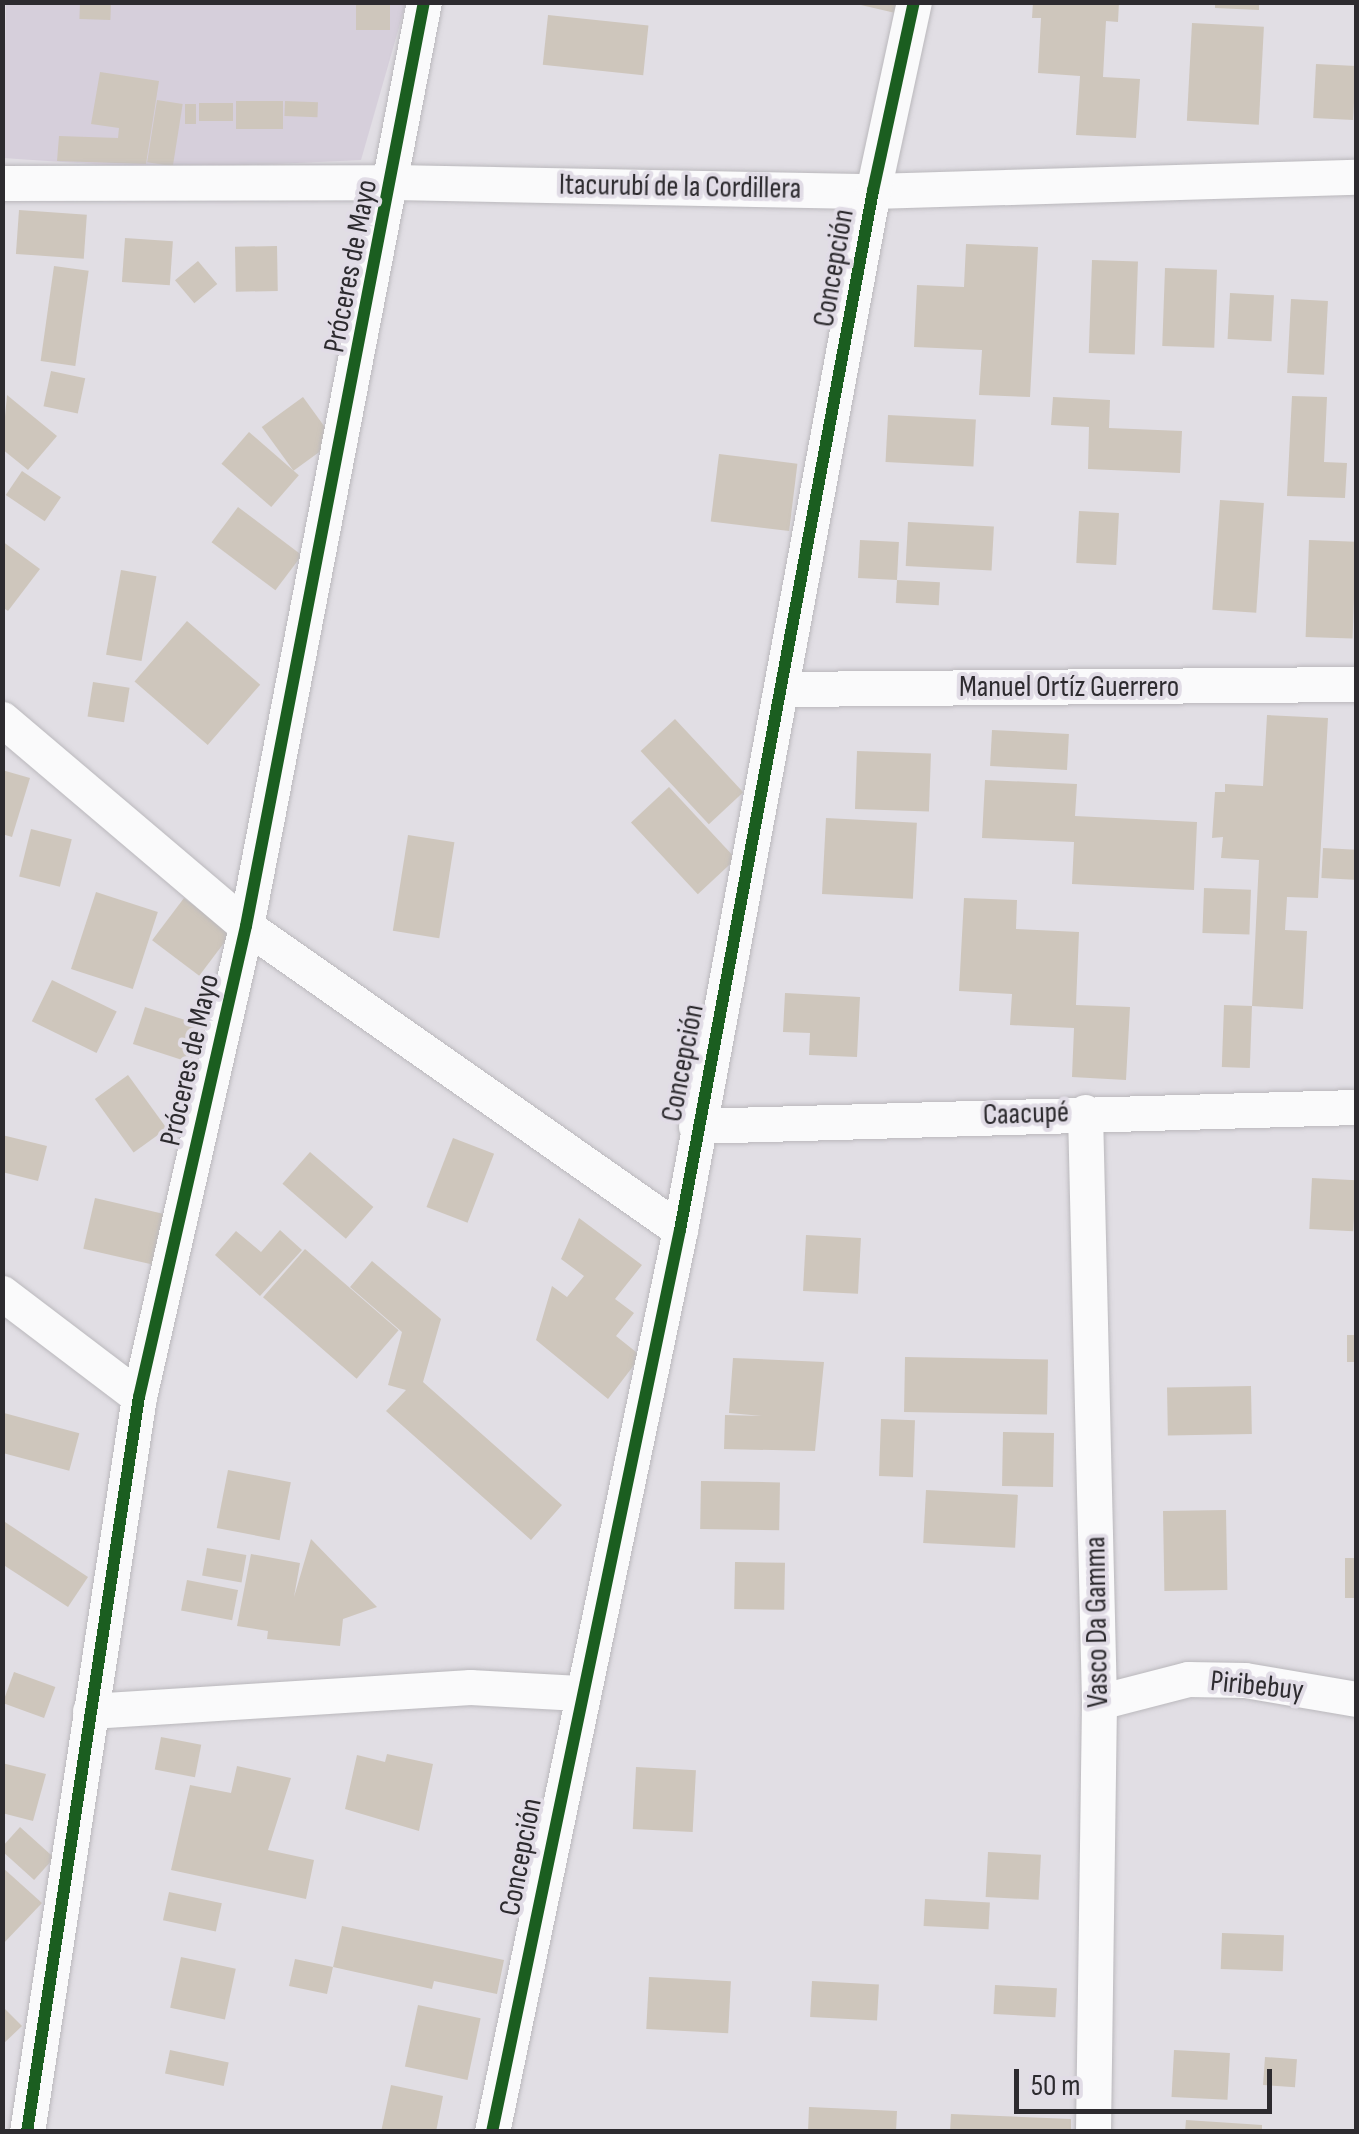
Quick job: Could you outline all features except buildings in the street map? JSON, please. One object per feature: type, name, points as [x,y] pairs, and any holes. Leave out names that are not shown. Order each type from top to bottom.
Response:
[{"type":"street","name":"Próceres de Mayo","points":[[27,2132],[139,1397],[246,926],[393,182],[424,2]]},
{"type":"street","name":"Concepción","points":[[492,2132],[580,1693],[680,1230],[696,1126],[782,689],[873,191],[914,2]]},
{"type":"street","name":"Itacurubí de la Cordillera","points":[[2,183],[393,182],[873,191],[1356,176]]},
{"type":"street","name":"Manuel Ortíz Guerrero","points":[[782,689],[1356,684]]},
{"type":"street","points":[[2,719],[246,926],[680,1230]]},
{"type":"street","name":"Caacupé","points":[[696,1126],[1356,1107]]},
{"type":"street","name":"Vasco Da Gamma","points":[[1085,1112],[1099,1702],[1093,2132]]},
{"type":"street","points":[[2,1292],[139,1397]]},
{"type":"street","name":"Piribebuy","points":[[1099,1702],[1188,1679],[1245,1680],[1356,1699]]},
{"type":"street","points":[[90,1711],[470,1687],[580,1693]]},
{"type":"shaded area","points":[[6,3],[406,3],[361,160],[167,169],[3,158]]},
{"type":"cycle path","points":[[27,2132],[139,1397],[246,926],[424,2]]},
{"type":"cycle path","points":[[492,2132],[680,1230],[873,191],[914,2]]}]
